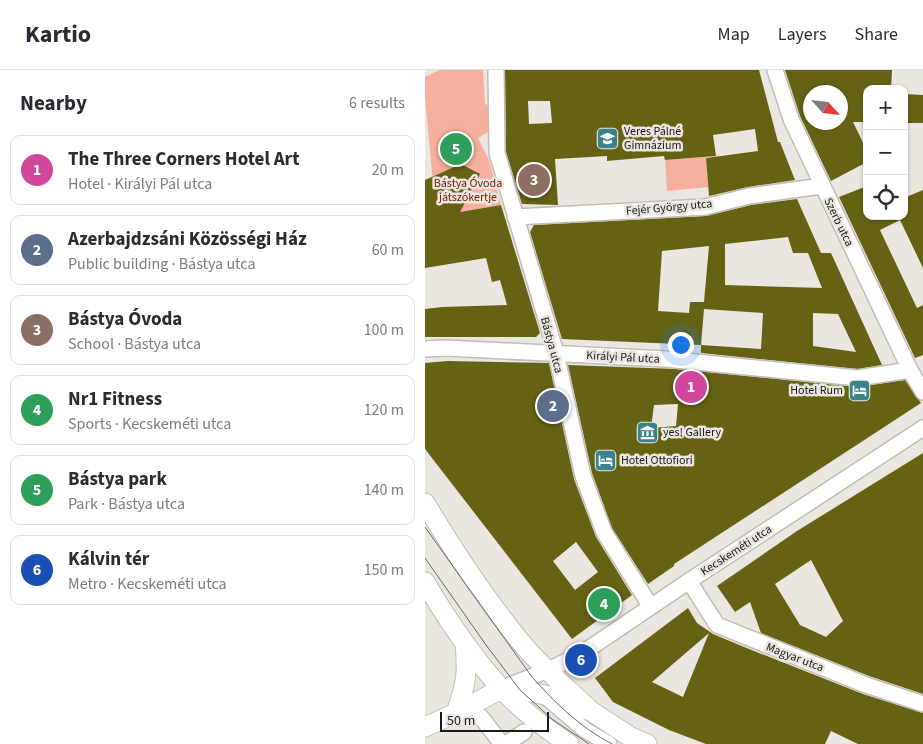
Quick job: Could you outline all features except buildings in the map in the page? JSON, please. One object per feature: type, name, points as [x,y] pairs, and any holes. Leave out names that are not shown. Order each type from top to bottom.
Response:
[{"type":"main road","points":[[425,503],[453,549],[510,629],[527,649],[591,711],[629,736],[647,744]]},
{"type":"main road","points":[[427,589],[465,643],[501,689],[516,737]]},
{"type":"main road","points":[[456,713],[464,692],[467,676],[465,643]]},
{"type":"main road","points":[[425,727],[501,689],[543,694],[591,711]]},
{"type":"main road","points":[[456,713],[485,707],[517,709],[516,737]]},
{"type":"main road","points":[[516,737],[569,744]]},
{"type":"street","name":"Bástya utca","points":[[496,70],[497,153],[556,353],[587,486],[604,532],[651,607]]},
{"type":"street","name":"Szerb utca","points":[[775,70],[791,119],[910,370],[923,392]]},
{"type":"street","name":"Fejér György utca","points":[[515,217],[603,206],[705,207],[749,196],[822,186]]},
{"type":"street","name":"Királyi Pál utca","points":[[425,349],[446,348],[665,359],[858,378],[910,370]]},
{"type":"street","name":"Kecskeméti utca","points":[[501,689],[581,654],[923,428]]},
{"type":"street","name":"Magyar utca","points":[[689,581],[717,625],[866,685],[923,704]]},
{"type":"street","points":[[543,694],[585,730],[609,744]]},
{"type":"street","points":[[480,716],[516,737]]},
{"type":"green space","name":"Bástya Óvoda játszókertje","points":[[440,70],[483,70],[485,104],[493,107],[493,129],[478,138],[489,160],[501,205],[436,216],[425,97],[425,77]]},
{"type":"green space","points":[[706,157],[708,187],[667,191],[665,160]]},
{"type":"tram line","points":[[425,527],[532,677],[569,714],[612,744]]},
{"type":"tram line","points":[[425,558],[520,690],[552,719],[589,744]]},
{"type":"place","name":"Veres Pálné Gimnázium","points":[[608,138]]},
{"type":"place","name":"Bástya park","points":[[456,149]]},
{"type":"place","name":"Bástya Óvoda","points":[[534,180]]},
{"type":"place","name":"The Three Corners Hotel Art","points":[[691,387]]},
{"type":"place","name":"Hotel Rum","points":[[859,390]]},
{"type":"place","name":"Azerbajdzsáni Közösségi Ház","points":[[553,406]]},
{"type":"place","name":"yes! Gallery","points":[[647,432]]},
{"type":"place","name":"Hotel Ottofiori","points":[[605,460]]},
{"type":"place","name":"Nr1 Fitness","points":[[604,604]]},
{"type":"place","name":"Kálvin tér","points":[[581,660]]}]
